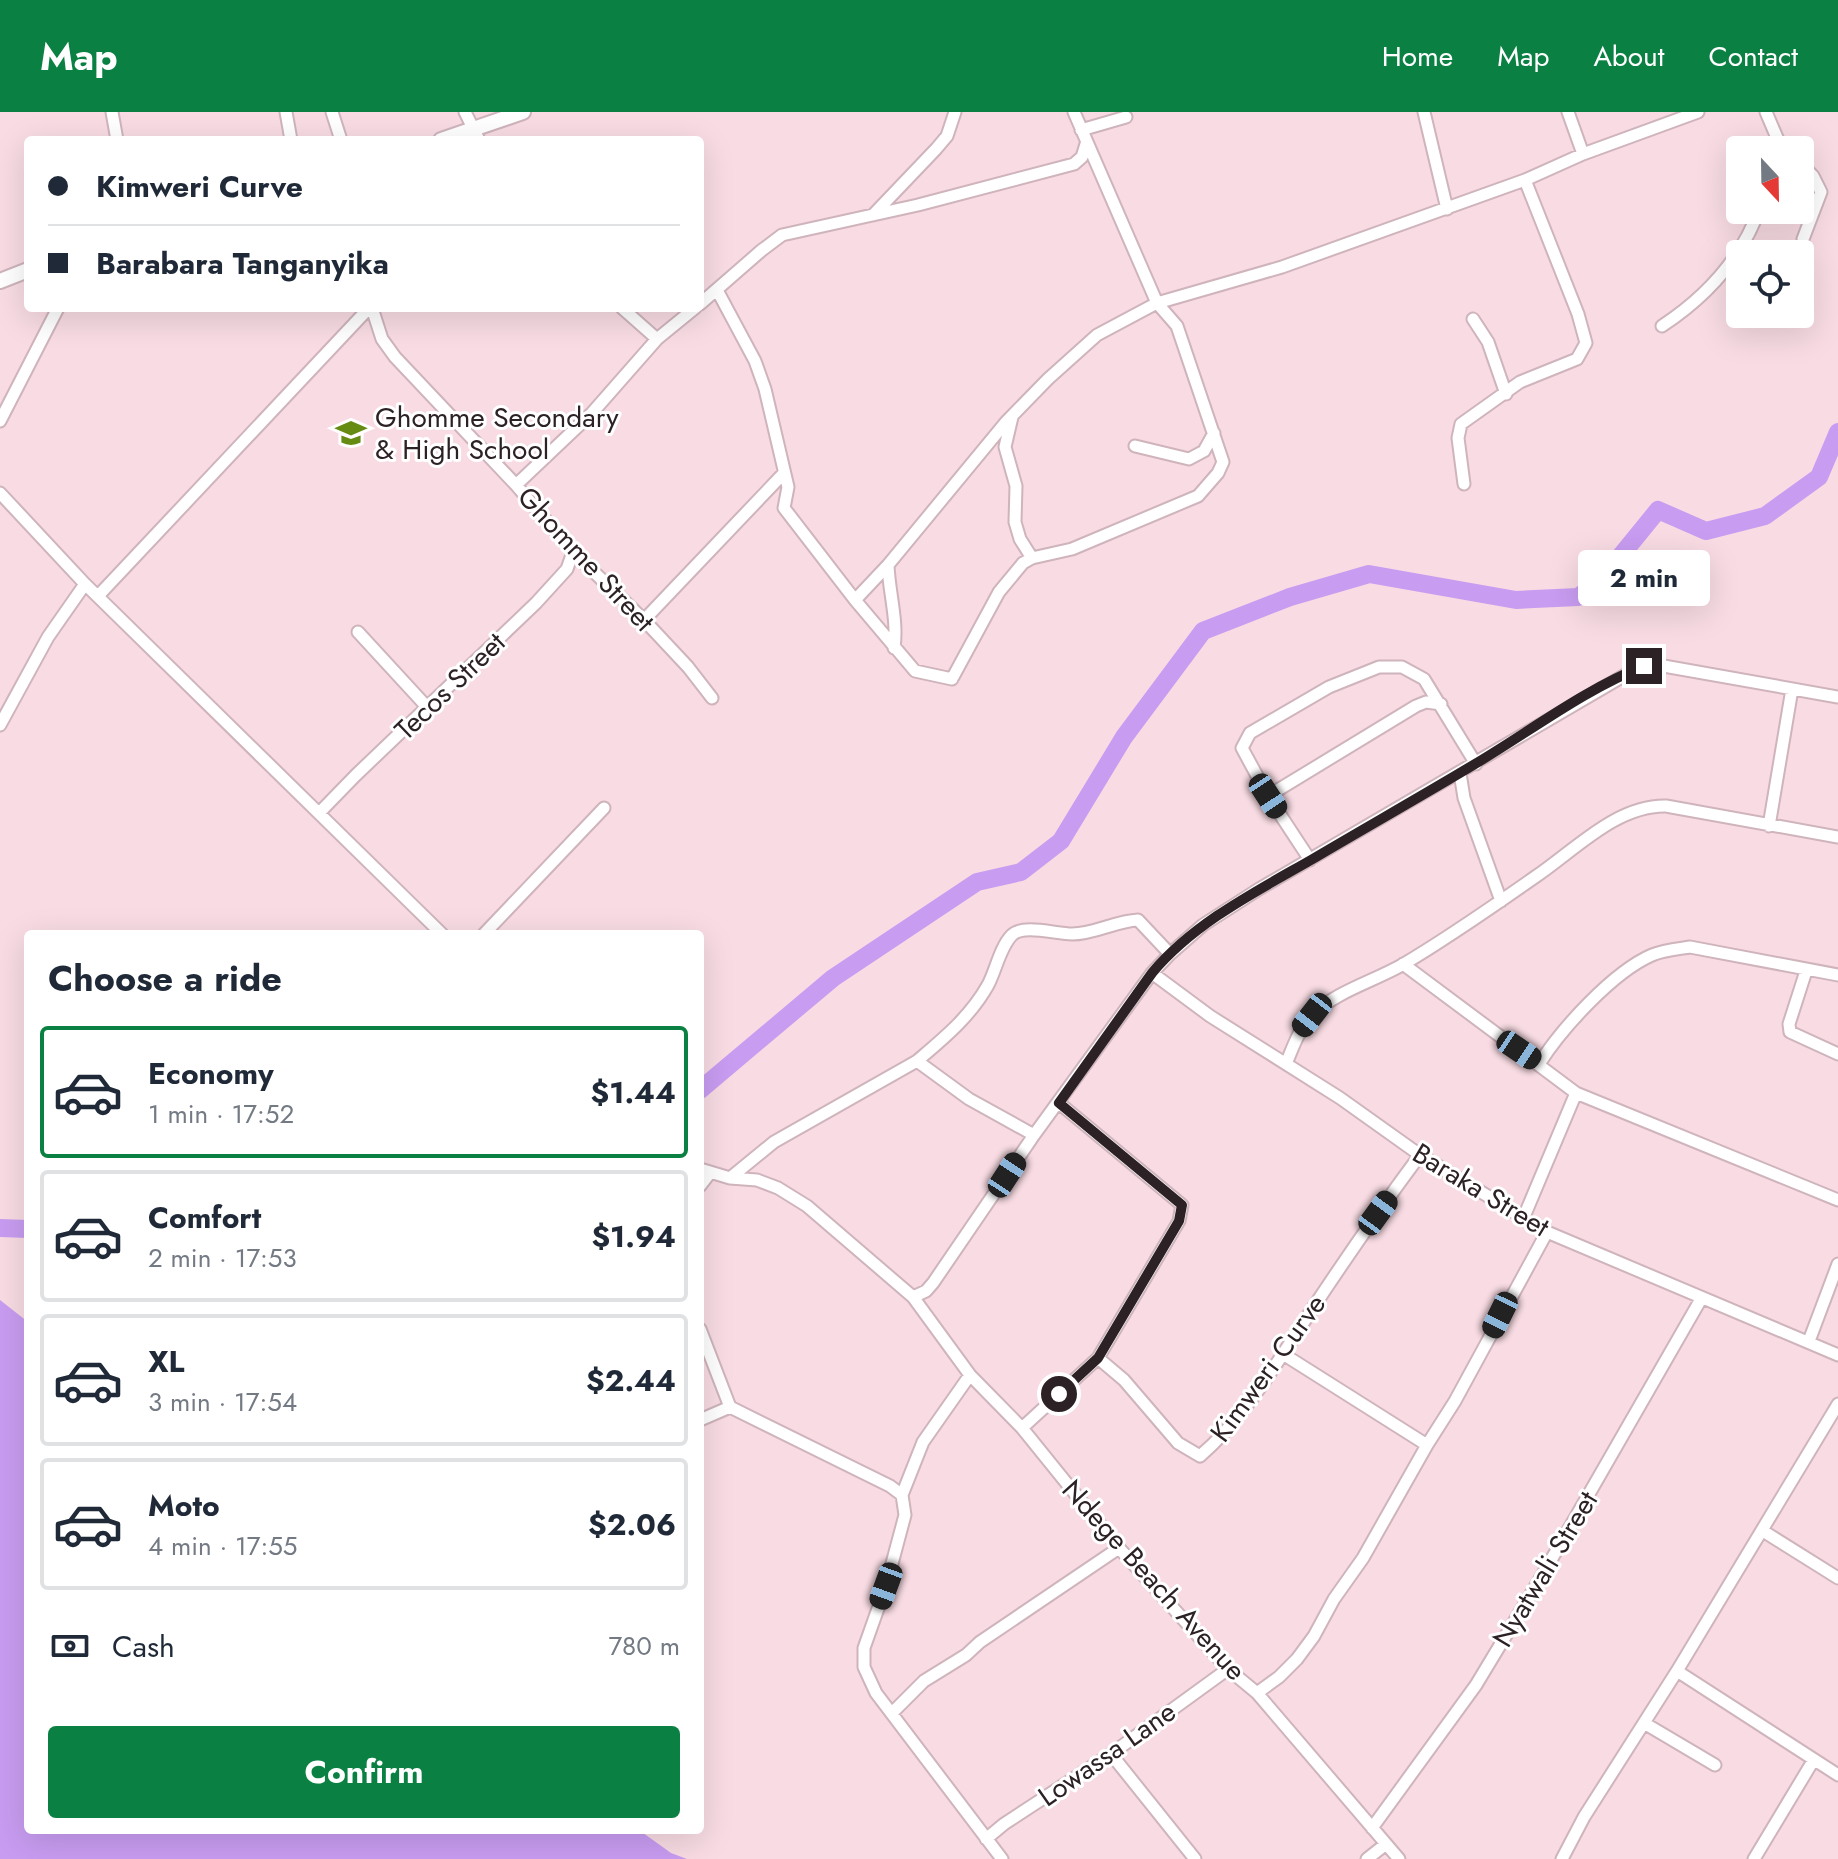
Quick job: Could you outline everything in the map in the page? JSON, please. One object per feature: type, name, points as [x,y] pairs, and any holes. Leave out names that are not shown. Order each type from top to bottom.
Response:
[{"type":"street","points":[[112,112],[116,136]]},
{"type":"street","points":[[286,112],[290,136]]},
{"type":"street","points":[[332,112],[340,136]]},
{"type":"street","points":[[465,112],[476,135],[523,112]]},
{"type":"street","points":[[872,216],[947,136],[955,112]]},
{"type":"street","points":[[717,290],[755,361],[765,389],[788,495],[784,508],[915,671],[952,678],[999,592],[1023,563],[1072,549],[1198,496],[1218,473],[1223,462],[1177,326],[1157,303],[1074,112]]},
{"type":"street","points":[[1424,112],[1447,209]]},
{"type":"street","points":[[1568,112],[1583,154]]},
{"type":"street","points":[[855,600],[1012,417],[1097,335],[1157,303],[1282,267],[1447,209],[1698,112]]},
{"type":"street","points":[[1766,112],[1776,136]]},
{"type":"street","points":[[1081,130],[1126,117]]},
{"type":"street","points":[[704,301],[782,235],[872,216],[1074,164],[1082,157],[1086,143]]},
{"type":"street","points":[[1814,178],[1821,192],[1814,210]]},
{"type":"street","points":[[1464,484],[1458,438],[1461,424],[1520,382],[1577,359],[1586,343],[1578,314],[1525,180]]},
{"type":"street","points":[[1662,326],[1688,309],[1724,272],[1754,224]]},
{"type":"street","points":[[1803,239],[1809,224]]},
{"type":"street","points":[[0,281],[24,272]]},
{"type":"street","points":[[0,421],[56,312]]},
{"type":"street","points":[[98,596],[366,312]]},
{"type":"street","name":"Ghomme Street","points":[[372,312],[382,339],[395,357],[516,485],[573,552],[688,667],[712,698]]},
{"type":"street","points":[[627,312],[657,339]]},
{"type":"street","points":[[516,485],[592,413],[657,339],[690,312]]},
{"type":"street","points":[[1473,319],[1488,342],[1506,394]]},
{"type":"street","points":[[1012,417],[1005,447],[1016,486],[1015,522],[1020,539],[1032,558]]},
{"type":"street","points":[[1135,446],[1189,459],[1204,451],[1214,433]]},
{"type":"street","points":[[644,620],[784,473]]},
{"type":"street","points":[[0,493],[85,584],[438,930]]},
{"type":"street","name":"Tecos Street","points":[[319,813],[536,603],[567,569],[573,552]]},
{"type":"street","points":[[888,565],[896,635],[894,648]]},
{"type":"street","points":[[0,725],[48,637],[85,584]]},
{"type":"street","points":[[358,632],[427,707]]},
{"type":"street","points":[[913,1297],[922,1294],[933,1283],[1034,1135],[1152,973],[1203,925],[1607,684],[1644,666],[1671,667],[1838,697]]},
{"type":"street","points":[[1310,860],[1268,796],[1245,755],[1243,742],[1250,733],[1329,687],[1379,667],[1402,667],[1424,679],[1476,764]]},
{"type":"street","points":[[1769,826],[1792,689]]},
{"type":"street","points":[[1268,796],[1416,706],[1426,702],[1441,704]]},
{"type":"street","points":[[1460,773],[1464,798],[1501,901]]},
{"type":"street","points":[[1286,1064],[1301,1029],[1325,1005],[1403,964],[1501,901],[1599,830],[1651,805],[1684,808],[1838,837]]},
{"type":"street","points":[[488,930],[604,808]]},
{"type":"street","points":[[730,1178],[774,1142],[917,1061],[968,1015],[987,987],[1012,936],[1022,929],[1075,934],[1138,920],[1170,954]]},
{"type":"street","points":[[1539,1064],[1570,1020],[1630,968],[1652,955],[1690,947],[1838,975]]},
{"type":"street","points":[[1403,964],[1576,1093],[1838,1200]]},
{"type":"street","points":[[1806,971],[1789,1024],[1790,1032],[1838,1054]]},
{"type":"street","name":"Baraka Street","points":[[1152,973],[1210,1016],[1523,1219],[1701,1299],[1838,1355]]},
{"type":"street","points":[[917,1061],[969,1099],[1034,1135]]},
{"type":"street","points":[[1523,1219],[1576,1093]]},
{"type":"street","points":[[1022,1428],[1098,1358],[1179,1221],[1182,1205],[1059,1103]]},
{"type":"street","name":"Kimweri Curve","points":[[1098,1358],[1124,1380],[1178,1443],[1200,1456],[1221,1439],[1420,1155]]},
{"type":"street","name":"Ndege Beach Avenue","points":[[705,1171],[730,1178],[757,1180],[778,1188],[807,1206],[913,1297],[970,1375],[1022,1428],[1119,1548],[1228,1669],[1257,1693],[1399,1859]]},
{"type":"street","points":[[1257,1693],[1297,1659],[1314,1636],[1455,1401],[1547,1232]]},
{"type":"street","points":[[1809,1341],[1838,1264]]},
{"type":"street","name":"Nyatwali Street","points":[[1372,1828],[1476,1685],[1701,1299]]},
{"type":"street","points":[[704,1339],[730,1407],[890,1486],[902,1495]]},
{"type":"street","points":[[1283,1354],[1427,1445]]},
{"type":"street","points":[[970,1375],[923,1442],[902,1495],[905,1515],[886,1586],[864,1648],[864,1667],[870,1684],[1002,1859]]},
{"type":"street","points":[[1562,1859],[1584,1817],[1677,1671],[1838,1404]]},
{"type":"street","points":[[704,1418],[730,1407]]},
{"type":"street","points":[[1763,1531],[1838,1578]]},
{"type":"street","points":[[892,1713],[924,1681],[1119,1548]]},
{"type":"street","name":"Lowassa Lane","points":[[986,1839],[1228,1669]]},
{"type":"street","points":[[1677,1671],[1838,1775]]},
{"type":"street","points":[[1644,1723],[1715,1765]]},
{"type":"street","points":[[1111,1754],[1195,1859]]},
{"type":"street","points":[[1754,1859],[1813,1761]]},
{"type":"street","points":[[1367,1859],[1386,1844]]},
{"type":"shaded area","points":[[0,1300],[24,1319],[24,1834],[645,1834],[671,1853],[687,1859],[0,1859]]},
{"type":"waterway","points":[[704,1087],[833,978],[977,882],[1021,872],[1061,841],[1124,737],[1203,631],[1290,597],[1369,574],[1516,600],[1578,597],[1601,580],[1658,510],[1706,531],[1765,516],[1819,477],[1838,432]]},
{"type":"waterway","points":[[0,1228],[24,1229]]},
{"type":"place","name":"Ghomme Secondary & High School","points":[[351,433]]},
{"type":"route","points":[[1059,1394],[1098,1358],[1179,1221],[1182,1205],[1059,1103],[1152,973],[1203,925],[1259,889],[1476,764],[1607,684],[1644,666]]}]
